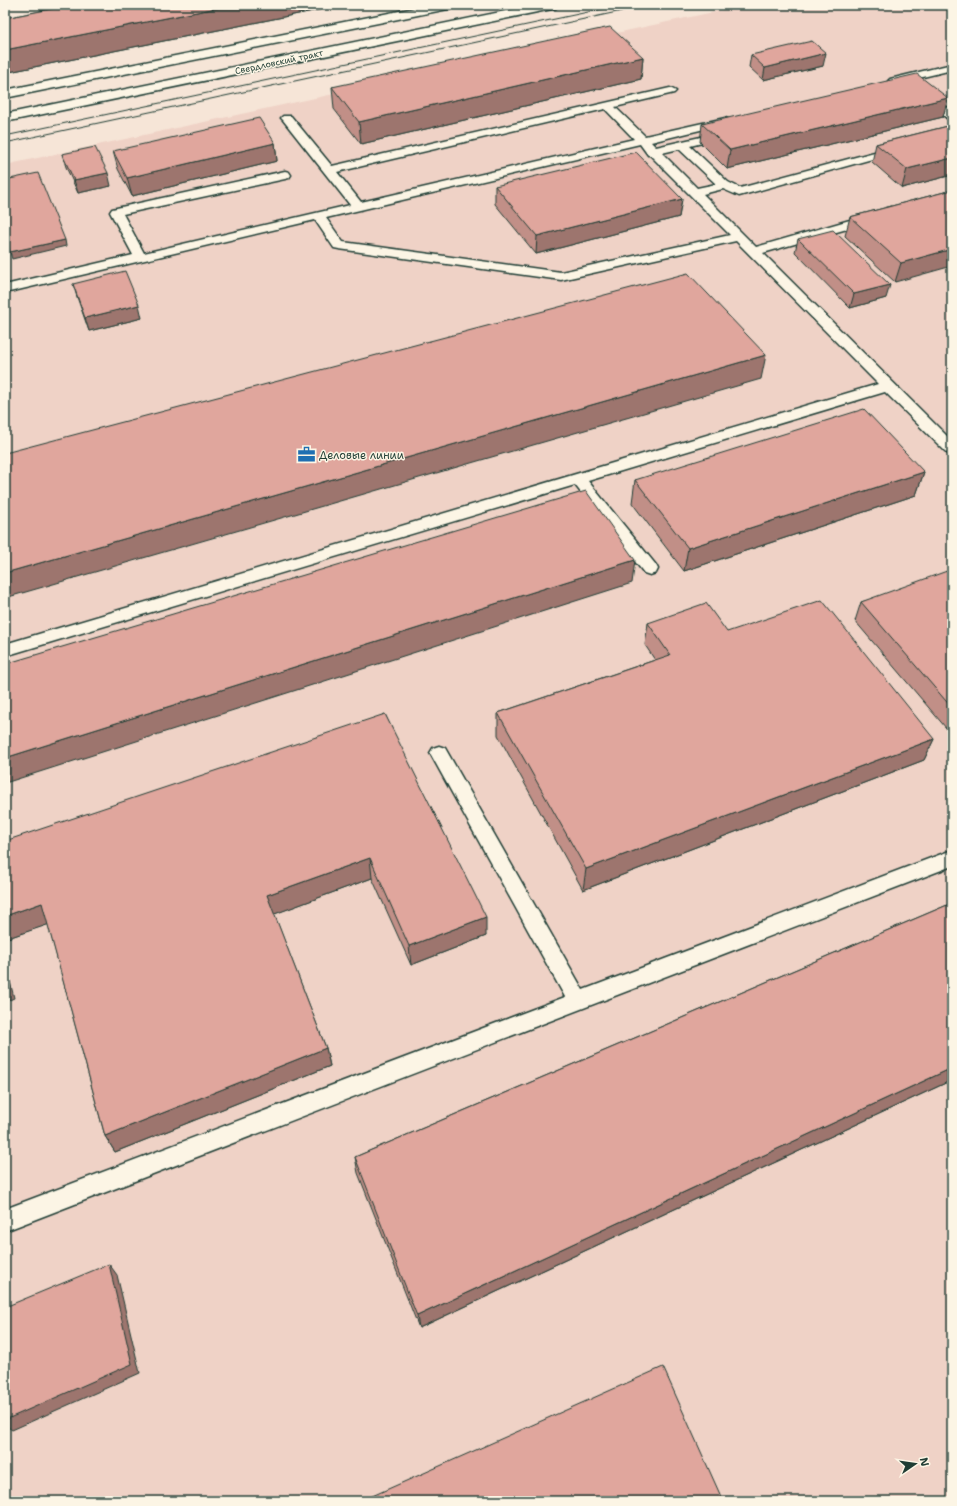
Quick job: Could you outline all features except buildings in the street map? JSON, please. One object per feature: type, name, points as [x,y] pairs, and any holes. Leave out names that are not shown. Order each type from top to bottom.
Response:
[{"type":"main road","points":[[5,94],[448,5]]},
{"type":"main road","name":"Свердловский тракт","points":[[5,118],[552,5]]},
{"type":"lane","points":[[882,84],[952,67]]},
{"type":"lane","points":[[891,93],[917,89],[952,117]]},
{"type":"lane","points":[[330,170],[670,91]]},
{"type":"lane","points":[[608,106],[652,152],[952,450]]},
{"type":"lane","points":[[287,118],[358,206]]},
{"type":"lane","points":[[5,289],[735,119]]},
{"type":"lane","points":[[652,152],[736,131]]},
{"type":"lane","points":[[682,145],[724,185],[740,192],[906,146]]},
{"type":"lane","points":[[140,257],[116,212],[285,175]]},
{"type":"lane","points":[[694,193],[724,185]]},
{"type":"lane","points":[[318,215],[339,245],[561,276],[738,237]]},
{"type":"lane","points":[[753,252],[883,215]]},
{"type":"lane","points":[[5,650],[888,386]]},
{"type":"lane","points":[[578,479],[650,569]]},
{"type":"lane","points":[[439,753],[578,1001]]},
{"type":"lane","points":[[5,1220],[952,858]]},
{"type":"shaded area","points":[[746,5],[952,5],[952,1501],[5,1501],[5,165]]},
{"type":"tram line","points":[[5,136],[621,5]]},
{"type":"tram line","points":[[5,143],[650,5]]},
{"type":"place","name":"Деловые линии","points":[[306,455]]}]
